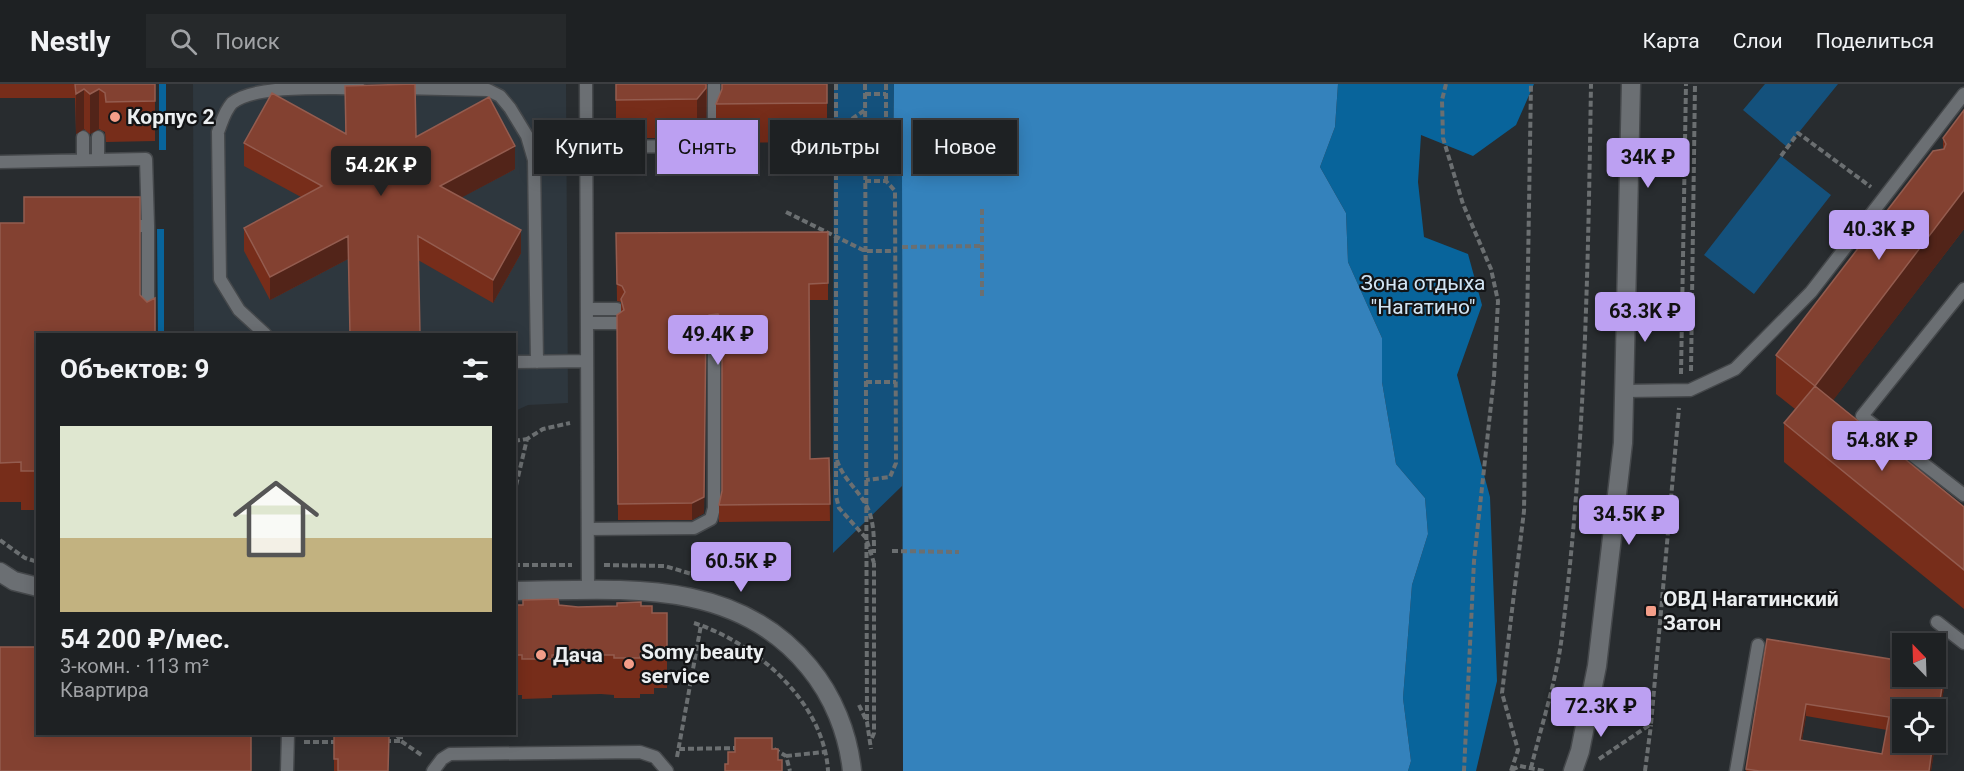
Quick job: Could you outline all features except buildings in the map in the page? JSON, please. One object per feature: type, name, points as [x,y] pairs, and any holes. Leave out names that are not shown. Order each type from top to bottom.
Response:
[{"type":"street","points":[[1573,771],[1580,751],[1597,666],[1623,443],[1626,392],[1631,84]]},
{"type":"street","points":[[0,572],[14,581],[36,586]]},
{"type":"street","points":[[516,591],[647,590],[692,596],[732,609],[762,624],[801,657],[821,684],[840,721],[852,771]]},
{"type":"lane","points":[[586,84],[586,120]]},
{"type":"lane","points":[[645,146],[700,146],[706,142],[714,128],[714,84]]},
{"type":"lane","points":[[264,333],[239,310],[220,279],[218,132],[224,115],[233,103],[245,94],[267,89],[488,90],[500,96],[527,136],[536,171],[537,362]]},
{"type":"lane","points":[[1626,392],[1685,390],[1735,369],[1811,292],[1885,196],[1916,166],[1964,94]]},
{"type":"lane","points":[[83,137],[83,160]]},
{"type":"lane","points":[[98,137],[98,160]]},
{"type":"lane","points":[[0,162],[146,159],[148,333]]},
{"type":"lane","points":[[586,174],[588,591]]},
{"type":"lane","points":[[113,226],[148,226]]},
{"type":"lane","points":[[1964,289],[1862,416],[1964,495]]},
{"type":"lane","points":[[587,309],[617,309]]},
{"type":"lane","points":[[587,323],[617,323]]},
{"type":"lane","points":[[588,529],[694,528],[711,519],[714,508],[714,338]]},
{"type":"lane","points":[[516,362],[587,361]]},
{"type":"lane","points":[[1938,622],[1964,643]]},
{"type":"lane","points":[[1736,771],[1758,645]]},
{"type":"lane","points":[[287,771],[288,738]]},
{"type":"lane","points":[[435,768],[450,754],[640,752],[654,757],[667,771]]},
{"type":"path","points":[[836,84],[836,120]]},
{"type":"path","points":[[865,84],[867,722]]},
{"type":"path","points":[[866,480],[884,480],[894,472],[895,191],[886,181],[886,84]]},
{"type":"path","points":[[1446,84],[1442,100],[1443,138],[1462,204],[1491,268],[1498,301],[1494,377],[1474,561],[1464,771]]},
{"type":"path","points":[[1511,771],[1518,750],[1502,693],[1524,511],[1531,84]]},
{"type":"path","points":[[1531,768],[1560,645],[1581,422],[1588,316],[1591,84]]},
{"type":"path","points":[[1685,390],[1686,84]]},
{"type":"path","points":[[1645,771],[1685,390],[1695,84]]},
{"type":"path","points":[[865,94],[886,94]]},
{"type":"path","points":[[850,120],[865,110]]},
{"type":"path","points":[[1781,156],[1798,133],[1885,196]]},
{"type":"path","points":[[836,174],[837,503],[866,538],[874,563]]},
{"type":"path","points":[[865,181],[886,181]]},
{"type":"path","points":[[982,209],[982,299]]},
{"type":"path","points":[[786,212],[866,251],[895,251]]},
{"type":"path","points":[[902,247],[982,246]]},
{"type":"path","points":[[866,382],[896,382]]},
{"type":"path","points":[[516,441],[526,439],[543,429],[587,420]]},
{"type":"path","points":[[516,485],[526,439]]},
{"type":"path","points":[[836,456],[844,476],[866,505],[874,530],[874,733],[871,739]]},
{"type":"path","points":[[0,540],[26,558],[36,561]]},
{"type":"path","points":[[892,551],[959,552]]},
{"type":"path","points":[[516,565],[588,565]]},
{"type":"path","points":[[688,620],[732,638],[771,666],[801,702],[813,723],[828,767]]},
{"type":"path","points":[[677,760],[701,625]]},
{"type":"path","points":[[1591,764],[1651,724]]},
{"type":"path","points":[[399,735],[401,741],[435,768]]},
{"type":"path","points":[[288,738],[344,742]]},
{"type":"path","points":[[378,741],[401,741]]},
{"type":"path","points":[[679,749],[747,748]]},
{"type":"path","points":[[769,748],[786,756],[824,752]]},
{"type":"path","points":[[786,756],[790,771]]},
{"type":"path","points":[[1511,771],[1520,766],[1544,771]]},
{"type":"shaded area","points":[[193,84],[566,84],[566,120],[534,120],[534,174],[567,174],[568,403],[528,405],[516,411],[516,333],[194,333]]},
{"type":"shaded area","points":[[834,84],[894,84],[894,120],[834,120]]},
{"type":"shaded area","points":[[894,84],[1338,84],[1335,127],[1320,167],[1346,213],[1348,262],[1382,338],[1382,382],[1396,464],[1425,498],[1428,534],[1412,585],[1403,698],[1411,761],[1408,771],[903,771],[902,168],[901,120],[894,120]]},
{"type":"shaded area","points":[[1765,84],[1838,84],[1787,147],[1743,110]]},
{"type":"shaded area","points":[[1781,156],[1831,195],[1754,294],[1704,255]]},
{"type":"shaded area","points":[[902,168],[902,486],[833,553],[834,174],[901,174]]},
{"type":"green space","points":[[159,84],[166,84],[166,150],[159,150]]},
{"type":"green space","name":"Зона отдыха \"Нагатино\"","points":[[1338,84],[1534,84],[1516,125],[1473,156],[1421,135],[1418,182],[1424,237],[1468,254],[1482,305],[1457,375],[1490,497],[1497,681],[1476,771],[1408,771],[1411,761],[1403,698],[1412,585],[1428,534],[1425,498],[1396,464],[1382,382],[1382,338],[1348,262],[1346,213],[1320,167],[1335,127]]},
{"type":"green space","points":[[157,229],[164,229],[164,333],[158,333]]},
{"type":"place","name":"Корпус 2","points":[[115,117]]},
{"type":"place","name":"ОВД Нагатинский Затон","points":[[1651,611]]},
{"type":"place","name":"Дача","points":[[541,655]]},
{"type":"place","name":"Somy beauty service","points":[[629,664]]}]
